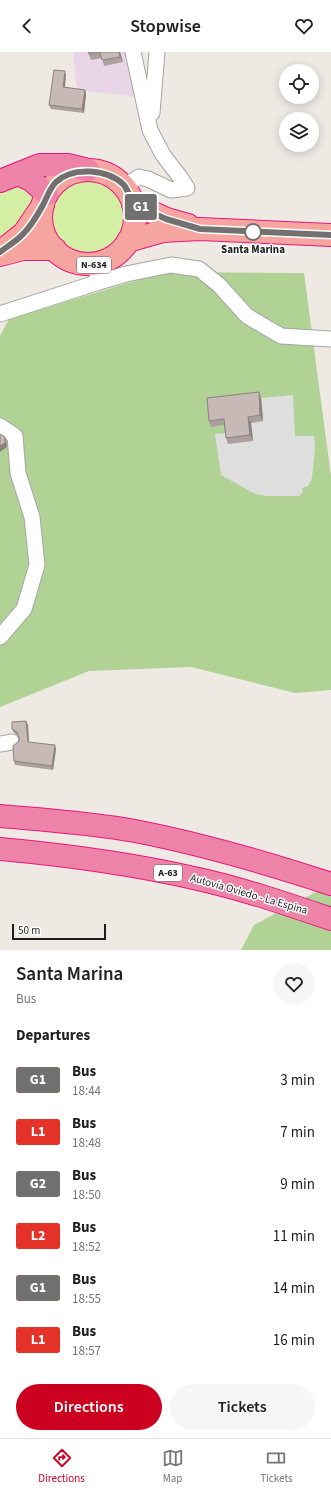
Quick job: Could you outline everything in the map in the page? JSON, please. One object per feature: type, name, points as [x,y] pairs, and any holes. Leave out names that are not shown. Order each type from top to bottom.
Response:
[{"type":"highway","points":[[9,178],[40,165],[68,165],[104,174],[116,179],[128,195],[166,219],[200,229]]},
{"type":"highway","points":[[0,252],[24,233],[57,181],[70,174],[88,170]]},
{"type":"highway","points":[[9,178],[32,180],[45,200]]},
{"type":"highway","name":"N-634","points":[[45,200],[42,221],[46,237],[62,256],[79,263],[97,274],[125,247],[135,223],[128,195]]},
{"type":"highway","points":[[128,240],[163,231],[200,229],[331,235]]},
{"type":"highway","points":[[0,255],[23,249],[55,249]]},
{"type":"highway","points":[[0,805],[84,816],[135,831],[273,865],[331,884]]},
{"type":"highway","points":[[0,816],[135,831]]},
{"type":"highway","name":"Autovía Oviedo - La Espina","points":[[0,849],[53,854],[198,879],[267,898],[331,919]]},
{"type":"street","points":[[128,195],[139,177],[148,179],[171,190],[187,188],[163,155],[150,130],[133,52]]},
{"type":"street","points":[[150,130],[157,52]]},
{"type":"street","points":[[0,314],[97,274],[126,274],[171,265],[199,270],[219,285],[247,316],[281,336],[331,339]]},
{"type":"street","points":[[0,426],[15,436],[18,473],[32,517],[37,565],[24,609],[0,637]]},
{"type":"shaded area","points":[[73,52],[129,52],[137,97],[77,90]]},
{"type":"shaded area","points":[[293,395],[295,436],[314,436],[315,447],[312,478],[308,486],[302,488],[303,492],[299,496],[266,496],[253,493],[221,475],[215,434],[227,433],[251,423],[263,421],[261,398]]},
{"type":"green space","points":[[89,181],[103,184],[115,192],[123,204],[126,218],[123,232],[115,244],[103,252],[89,255],[75,252],[63,244],[55,232],[52,218],[55,204],[63,192],[75,184]]},
{"type":"green space","points":[[19,184],[37,196],[21,225],[0,242],[0,192]]},
{"type":"green space","points":[[164,272],[304,273],[331,476],[331,690],[295,693],[191,667],[89,671],[0,707],[0,336],[9,319]]},
{"type":"green space","points":[[331,884],[331,950],[241,950],[254,925]]},
{"type":"building","points":[[88,52],[99,52],[89,54]]},
{"type":"building","points":[[100,52],[119,52],[120,57],[102,60]]},
{"type":"building","points":[[54,70],[65,71],[63,87],[85,90],[82,109],[49,105]]},
{"type":"building","points":[[259,392],[260,415],[248,417],[250,435],[226,438],[224,419],[209,421],[207,398]]},
{"type":"building","points":[[0,434],[5,437],[5,443],[0,446]]},
{"type":"building","points":[[26,721],[28,742],[55,745],[52,766],[14,761],[13,746],[19,741],[19,737],[17,732],[12,729],[12,722]]},
{"type":"bus line","name":"G1","points":[[0,252],[24,233],[43,205],[47,194],[57,181],[70,174],[88,170],[116,179],[124,186],[130,195],[133,204],[166,219],[200,229],[331,235]]},
{"type":"place","name":"Santa Marina","points":[[253,232]]}]
